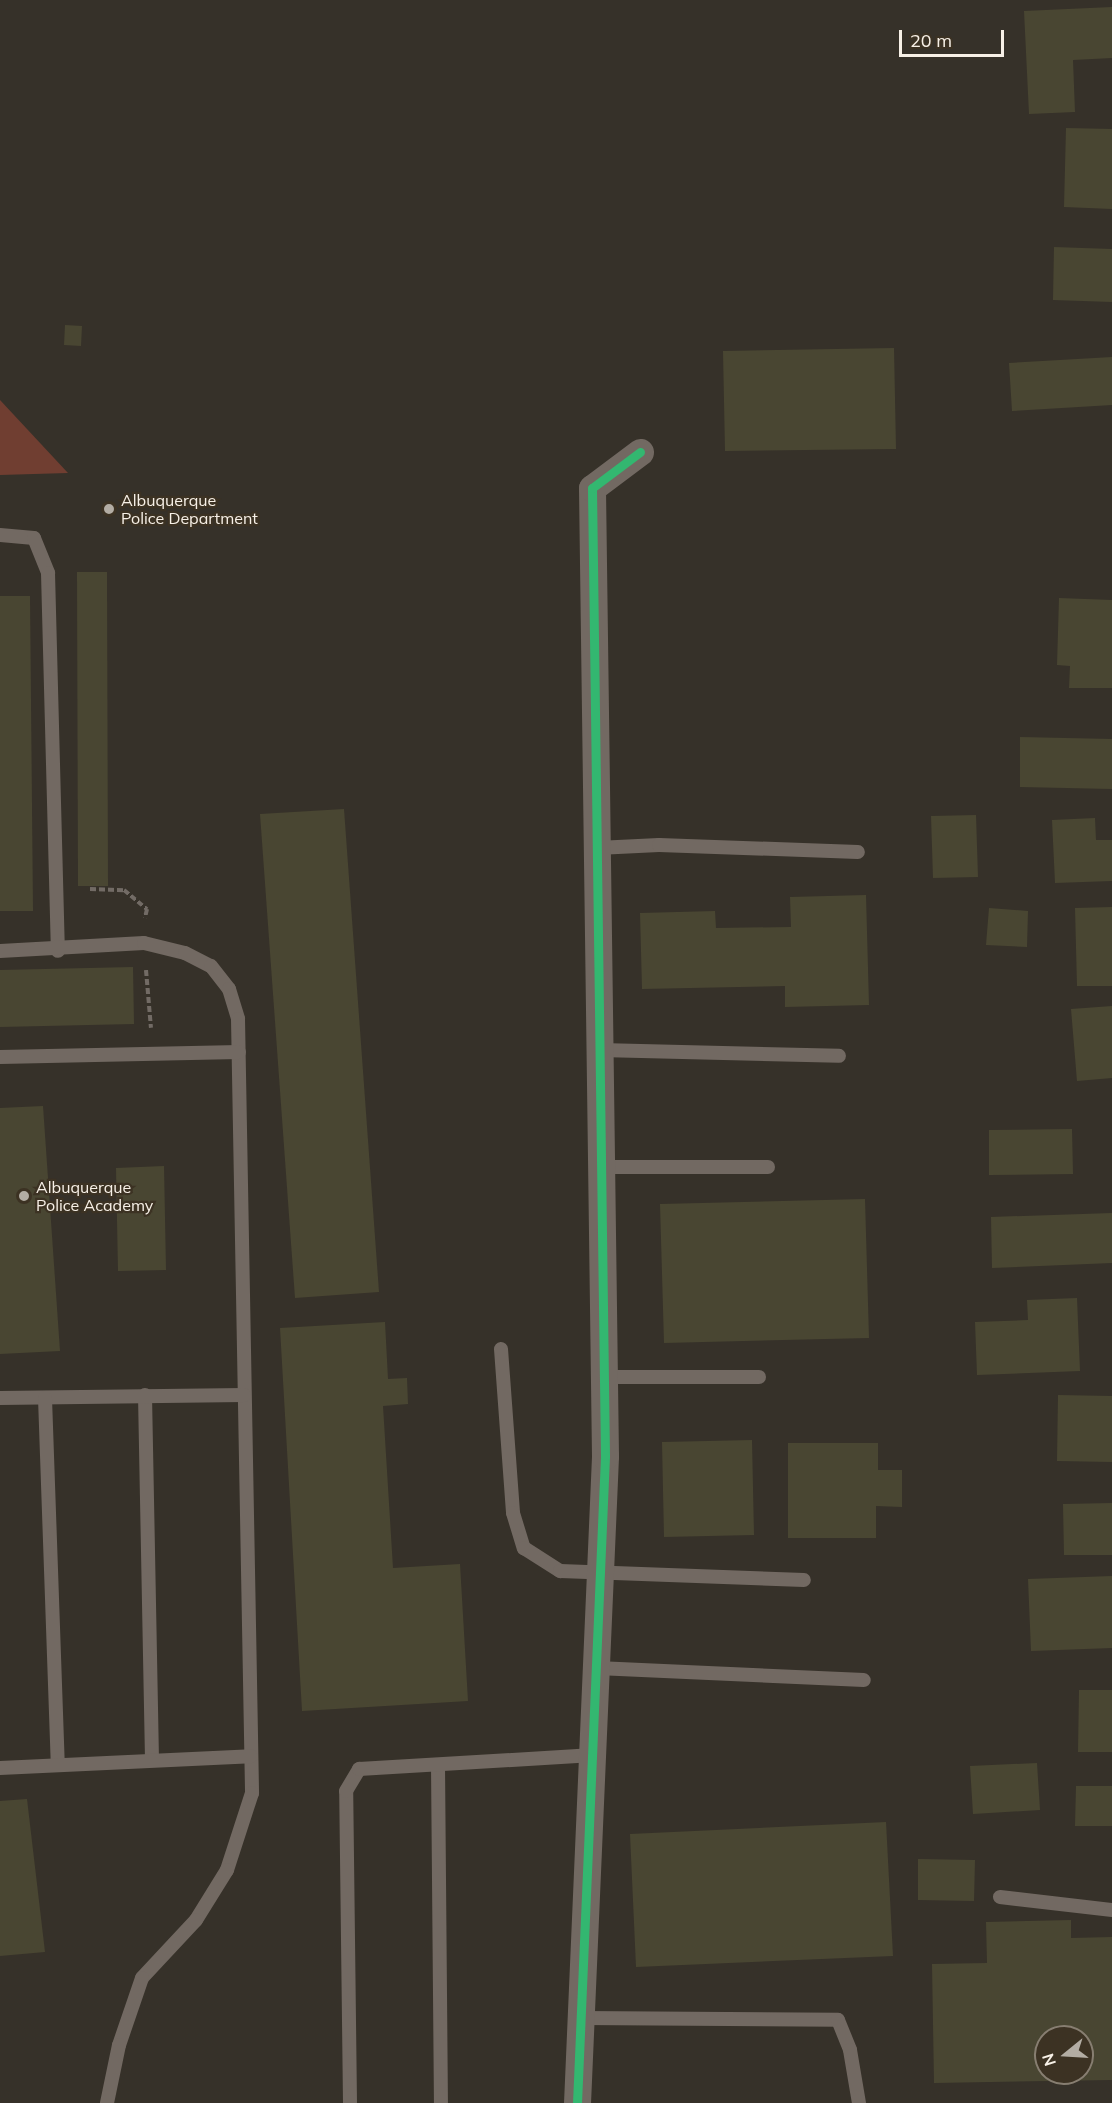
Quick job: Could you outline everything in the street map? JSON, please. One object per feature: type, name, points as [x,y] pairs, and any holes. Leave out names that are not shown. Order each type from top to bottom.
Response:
[{"type":"street","points":[[578,2103],[601,1570],[604,1377],[592,488],[640,452]]},
{"type":"lane","points":[[0,535],[34,538],[48,573],[58,951]]},
{"type":"lane","points":[[597,848],[658,845],[858,852]]},
{"type":"lane","points":[[0,951],[58,951],[144,943],[185,953],[211,966],[229,989],[238,1019],[252,1793],[227,1870],[196,1920],[142,1978],[119,2045],[107,2103]]},
{"type":"lane","points":[[600,1050],[839,1056]]},
{"type":"lane","points":[[0,1057],[238,1052]]},
{"type":"lane","points":[[602,1167],[768,1167]]},
{"type":"lane","points":[[501,1349],[513,1514],[524,1548],[560,1571],[601,1570],[804,1580]]},
{"type":"lane","points":[[604,1377],[759,1377]]},
{"type":"lane","points":[[145,1395],[152,1760]]},
{"type":"lane","points":[[0,1398],[244,1395]]},
{"type":"lane","points":[[45,1398],[58,1763]]},
{"type":"lane","points":[[597,1668],[864,1680]]},
{"type":"lane","points":[[351,2103],[346,1791],[360,1769],[594,1755]]},
{"type":"lane","points":[[0,1768],[58,1763],[251,1756]]},
{"type":"lane","points":[[438,1765],[441,2103]]},
{"type":"lane","points":[[1000,1897],[1112,1910]]},
{"type":"lane","points":[[581,2018],[838,2020],[850,2050],[858,2103]]},
{"type":"path","points":[[90,890],[124,890],[147,909],[143,928]]},
{"type":"path","points":[[146,966],[151,1035]]},
{"type":"shaded area","points":[[0,400],[68,473],[0,475]]},
{"type":"building","points":[[1112,7],[1112,58],[1073,60],[1075,112],[1029,114],[1024,11]]},
{"type":"building","points":[[1066,128],[1112,129],[1112,209],[1064,207]]},
{"type":"building","points":[[1054,247],[1112,249],[1112,302],[1053,300]]},
{"type":"building","points":[[65,325],[82,326],[81,346],[64,345]]},
{"type":"building","points":[[894,348],[896,449],[725,451],[723,351]]},
{"type":"building","points":[[1112,357],[1112,405],[1012,411],[1009,363]]},
{"type":"building","points":[[77,572],[107,572],[108,886],[78,886]]},
{"type":"building","points":[[0,596],[30,596],[33,911],[0,911]]},
{"type":"building","points":[[1059,598],[1112,600],[1112,688],[1069,688],[1070,666],[1057,665]]},
{"type":"building","points":[[1020,737],[1112,739],[1112,789],[1020,787]]},
{"type":"building","points":[[344,809],[379,1292],[295,1298],[260,814]]},
{"type":"building","points":[[976,815],[978,877],[933,878],[931,816]]},
{"type":"building","points":[[1095,818],[1096,840],[1112,840],[1112,881],[1055,883],[1052,820]]},
{"type":"building","points":[[866,895],[869,1005],[785,1007],[785,986],[642,989],[640,913],[715,911],[716,928],[791,927],[790,897]]},
{"type":"building","points":[[1112,907],[1112,986],[1077,986],[1075,908]]},
{"type":"building","points":[[989,908],[1028,911],[1027,947],[986,945]]},
{"type":"building","points":[[133,967],[134,1024],[0,1027],[0,970]]},
{"type":"building","points":[[1112,1006],[1112,1078],[1077,1081],[1071,1009]]},
{"type":"building","name":"Albuquerque Police Academy","points":[[43,1106],[60,1351],[0,1354],[0,1108]]},
{"type":"building","points":[[1072,1129],[1073,1174],[989,1175],[989,1130]]},
{"type":"building","points":[[164,1166],[166,1270],[118,1271],[116,1168]]},
{"type":"building","points":[[865,1199],[869,1338],[664,1343],[660,1204]]},
{"type":"building","points":[[1112,1213],[1112,1263],[992,1268],[991,1217]]},
{"type":"building","points":[[1077,1298],[1080,1371],[977,1375],[975,1322],[1028,1320],[1027,1300]]},
{"type":"building","points":[[385,1322],[388,1379],[407,1378],[408,1404],[383,1406],[393,1568],[460,1564],[468,1701],[302,1711],[280,1328]]},
{"type":"building","points":[[1058,1395],[1112,1396],[1112,1462],[1057,1461]]},
{"type":"building","points":[[752,1440],[754,1535],[664,1537],[662,1442]]},
{"type":"building","points":[[788,1443],[878,1443],[878,1470],[902,1470],[902,1507],[876,1506],[876,1538],[788,1538]]},
{"type":"building","points":[[1112,1503],[1112,1555],[1064,1555],[1063,1504]]},
{"type":"building","points":[[1112,1576],[1112,1648],[1031,1651],[1028,1579]]},
{"type":"building","points":[[1079,1690],[1112,1690],[1112,1752],[1078,1752]]},
{"type":"building","points":[[1037,1763],[1040,1810],[973,1814],[970,1766]]},
{"type":"building","points":[[1076,1786],[1112,1786],[1112,1826],[1075,1826]]},
{"type":"building","points":[[27,1799],[45,1952],[0,1956],[0,1801]]},
{"type":"building","points":[[886,1822],[893,1956],[636,1967],[630,1834]]},
{"type":"building","points":[[918,1859],[975,1860],[974,1901],[918,1900]]},
{"type":"building","points":[[1071,1920],[1071,1938],[1112,1937],[1112,2080],[1094,2080],[1094,2025],[1034,2025],[1034,2081],[934,2083],[932,1964],[987,1963],[986,1922]]},
{"type":"cycle path","points":[[577,2103],[605,1456],[592,488],[640,452]]},
{"type":"place","name":"Albuquerque Police Department","points":[[109,509]]},
{"type":"place","name":"Albuquerque Police Academy","points":[[24,1196]]}]
